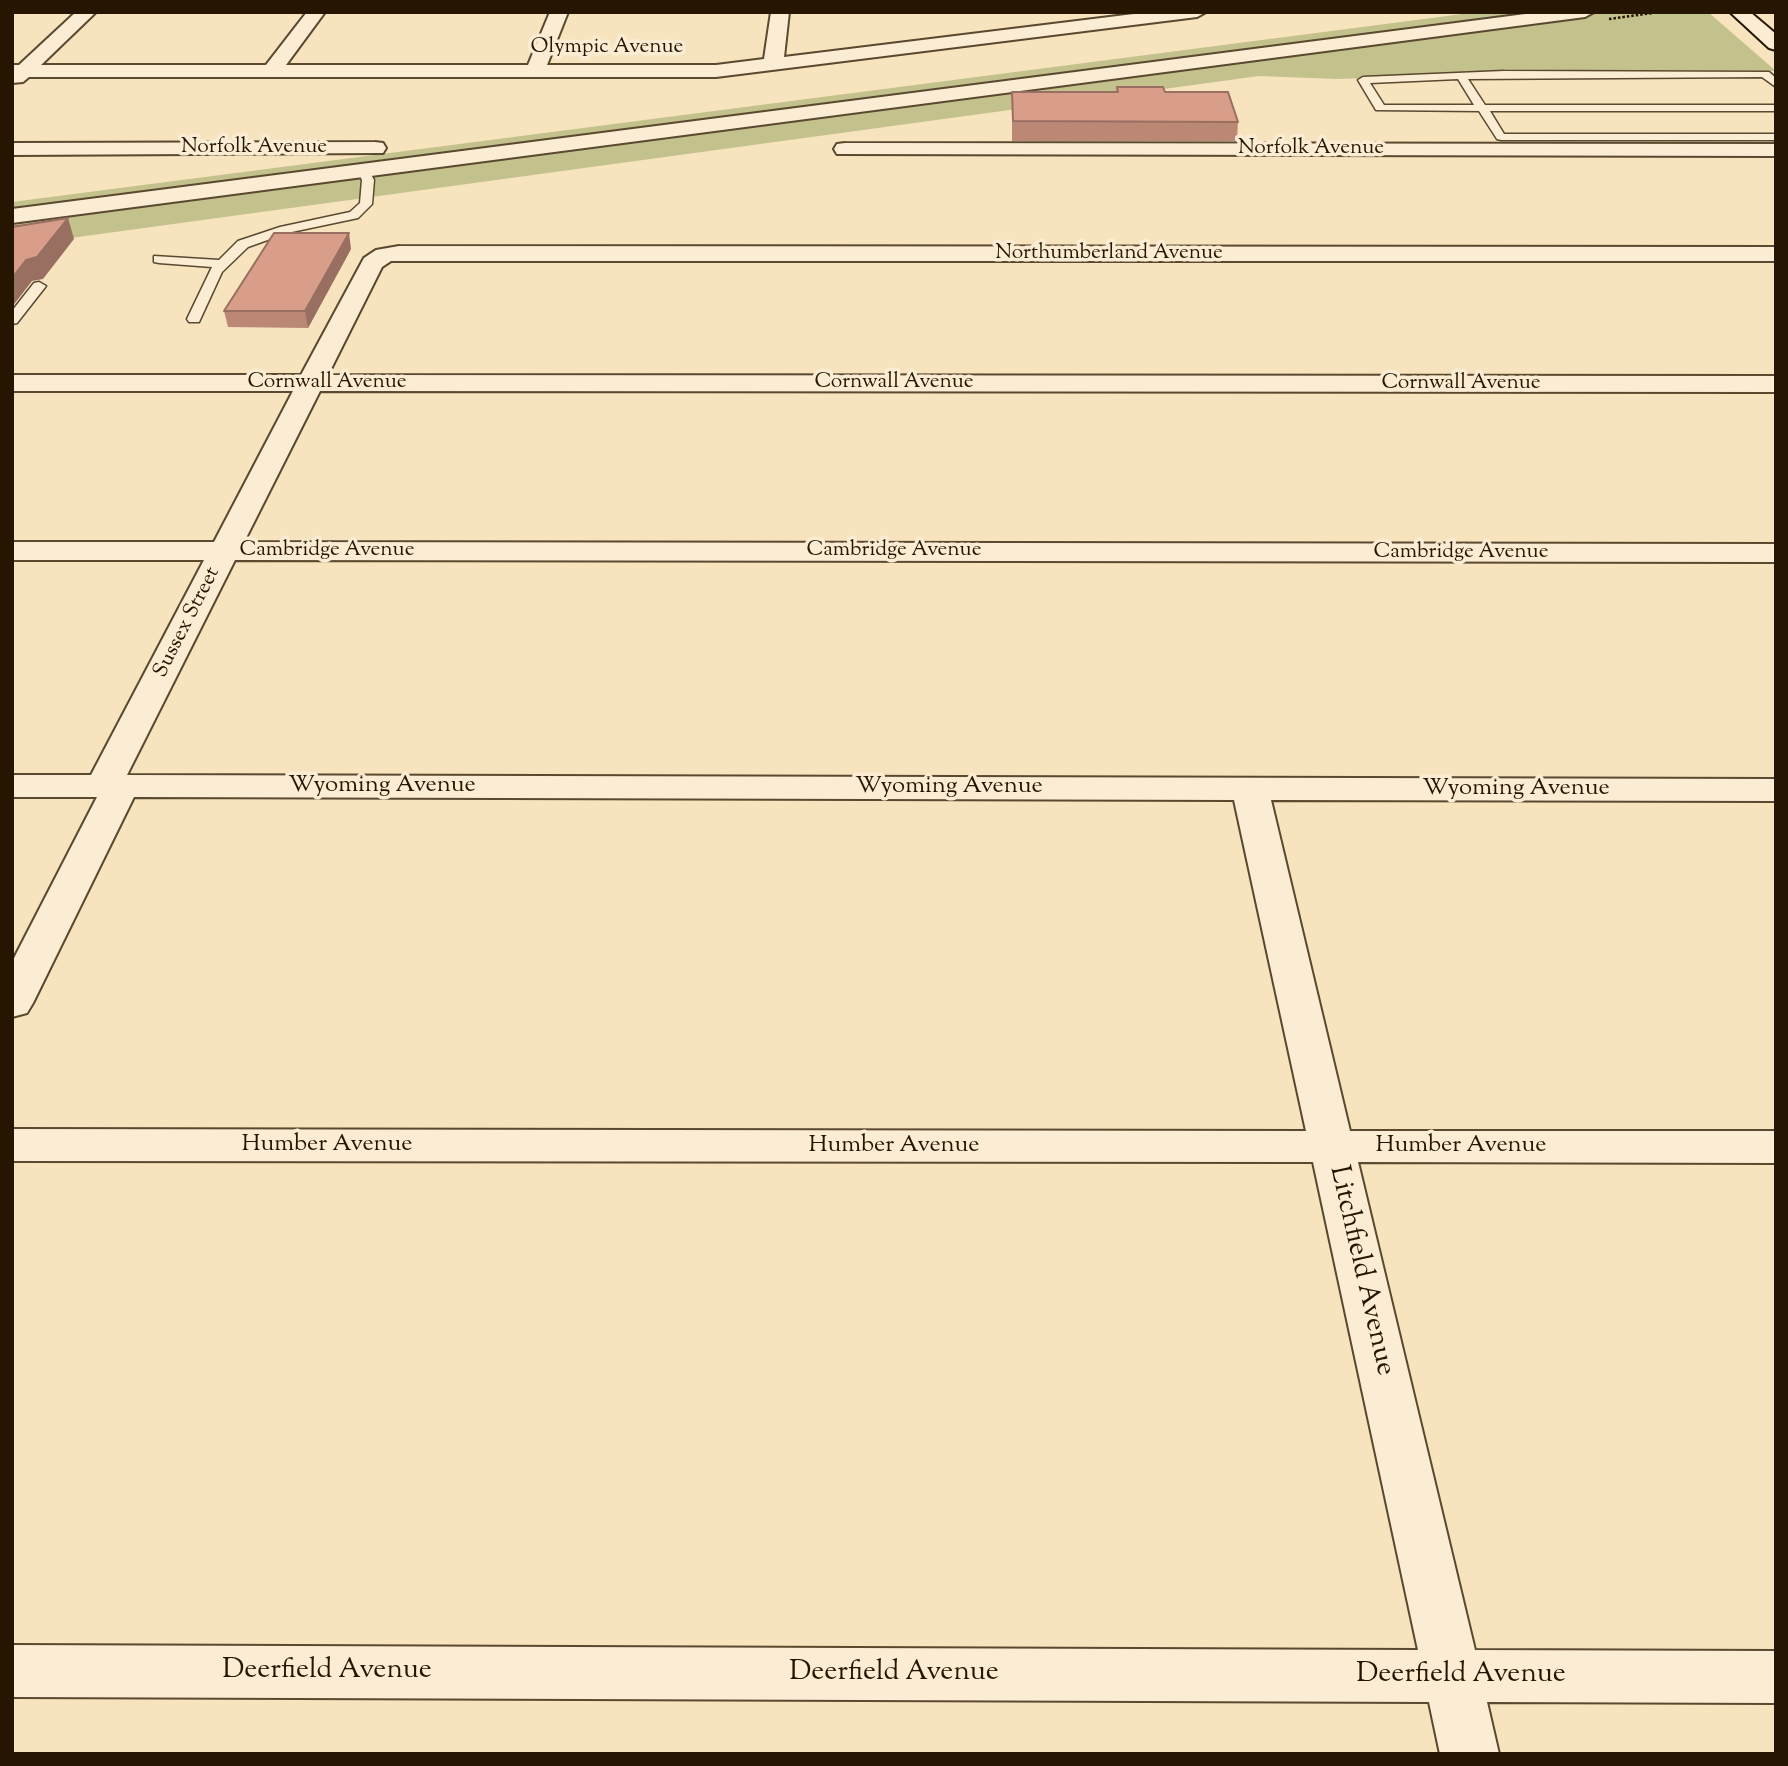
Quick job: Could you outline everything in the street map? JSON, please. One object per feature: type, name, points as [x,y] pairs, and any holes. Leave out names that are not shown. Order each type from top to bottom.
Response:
[{"type":"street","points":[[16,74],[88,12]]},
{"type":"street","points":[[272,71],[316,12]]},
{"type":"street","points":[[535,71],[559,12]]},
{"type":"street","points":[[773,64],[780,12]]},
{"type":"street","points":[[1000,12],[1003,36]]},
{"type":"street","name":"Olympic Avenue","points":[[16,74],[706,71],[1198,12]]},
{"type":"street","points":[[12,216],[1585,12]]},
{"type":"street","points":[[1739,12],[1776,44]]},
{"type":"street","name":"Norfolk Avenue","points":[[845,149],[1536,129],[1775,139]]},
{"type":"street","name":"Norfolk Avenue","points":[[12,149],[403,148],[495,139]]},
{"type":"street","name":"Sussex Street","points":[[12,1003],[224,551],[376,259],[399,253],[442,253]]},
{"type":"street","name":"Northumberland Avenue","points":[[442,253],[1776,254]]},
{"type":"street","name":"Cornwall Avenue","points":[[12,383],[1776,384]]},
{"type":"street","name":"Cambridge Avenue","points":[[12,551],[1776,553]]},
{"type":"street","name":"Wyoming Avenue","points":[[12,786],[1776,790]]},
{"type":"street","name":"Litchfield Avenue","points":[[1250,789],[1470,1754]]},
{"type":"street","name":"Humber Avenue","points":[[12,1145],[1776,1147]]},
{"type":"street","name":"Deerfield Avenue","points":[[12,1671],[1776,1677]]},
{"type":"lane","points":[[1504,74],[1513,85]]},
{"type":"lane","points":[[1776,84],[1765,74],[1724,78],[1553,78],[1504,74],[1461,76],[1423,93],[1482,108],[1536,129],[1583,118],[1626,118],[1658,104],[1749,104],[1776,108]]},
{"type":"lane","points":[[1461,76],[1501,137],[1583,118],[1626,118],[1683,132],[1775,139]]},
{"type":"lane","points":[[1520,97],[1536,129]]},
{"type":"lane","points":[[1658,104],[1670,118]]},
{"type":"lane","points":[[1702,104],[1715,118]]},
{"type":"lane","points":[[1749,104],[1775,139]]},
{"type":"lane","points":[[1724,127],[1734,137]]},
{"type":"lane","points":[[194,319],[216,270],[243,244],[284,230],[354,215],[366,204],[368,180],[363,170]]},
{"type":"lane","points":[[159,259],[223,264]]},
{"type":"lane","points":[[12,320],[39,286]]},
{"type":"shaded area","points":[[1478,12],[1708,12],[1776,71],[1600,70],[1337,79],[1259,76],[12,246],[12,202]]},
{"type":"building","points":[[1117,87],[1163,87],[1165,92],[1228,92],[1238,122],[1013,121],[1012,92],[1118,92]]},
{"type":"building","points":[[68,218],[37,257],[26,260],[12,278],[12,227]]},
{"type":"building","points":[[274,233],[349,233],[305,311],[224,311]]}]
